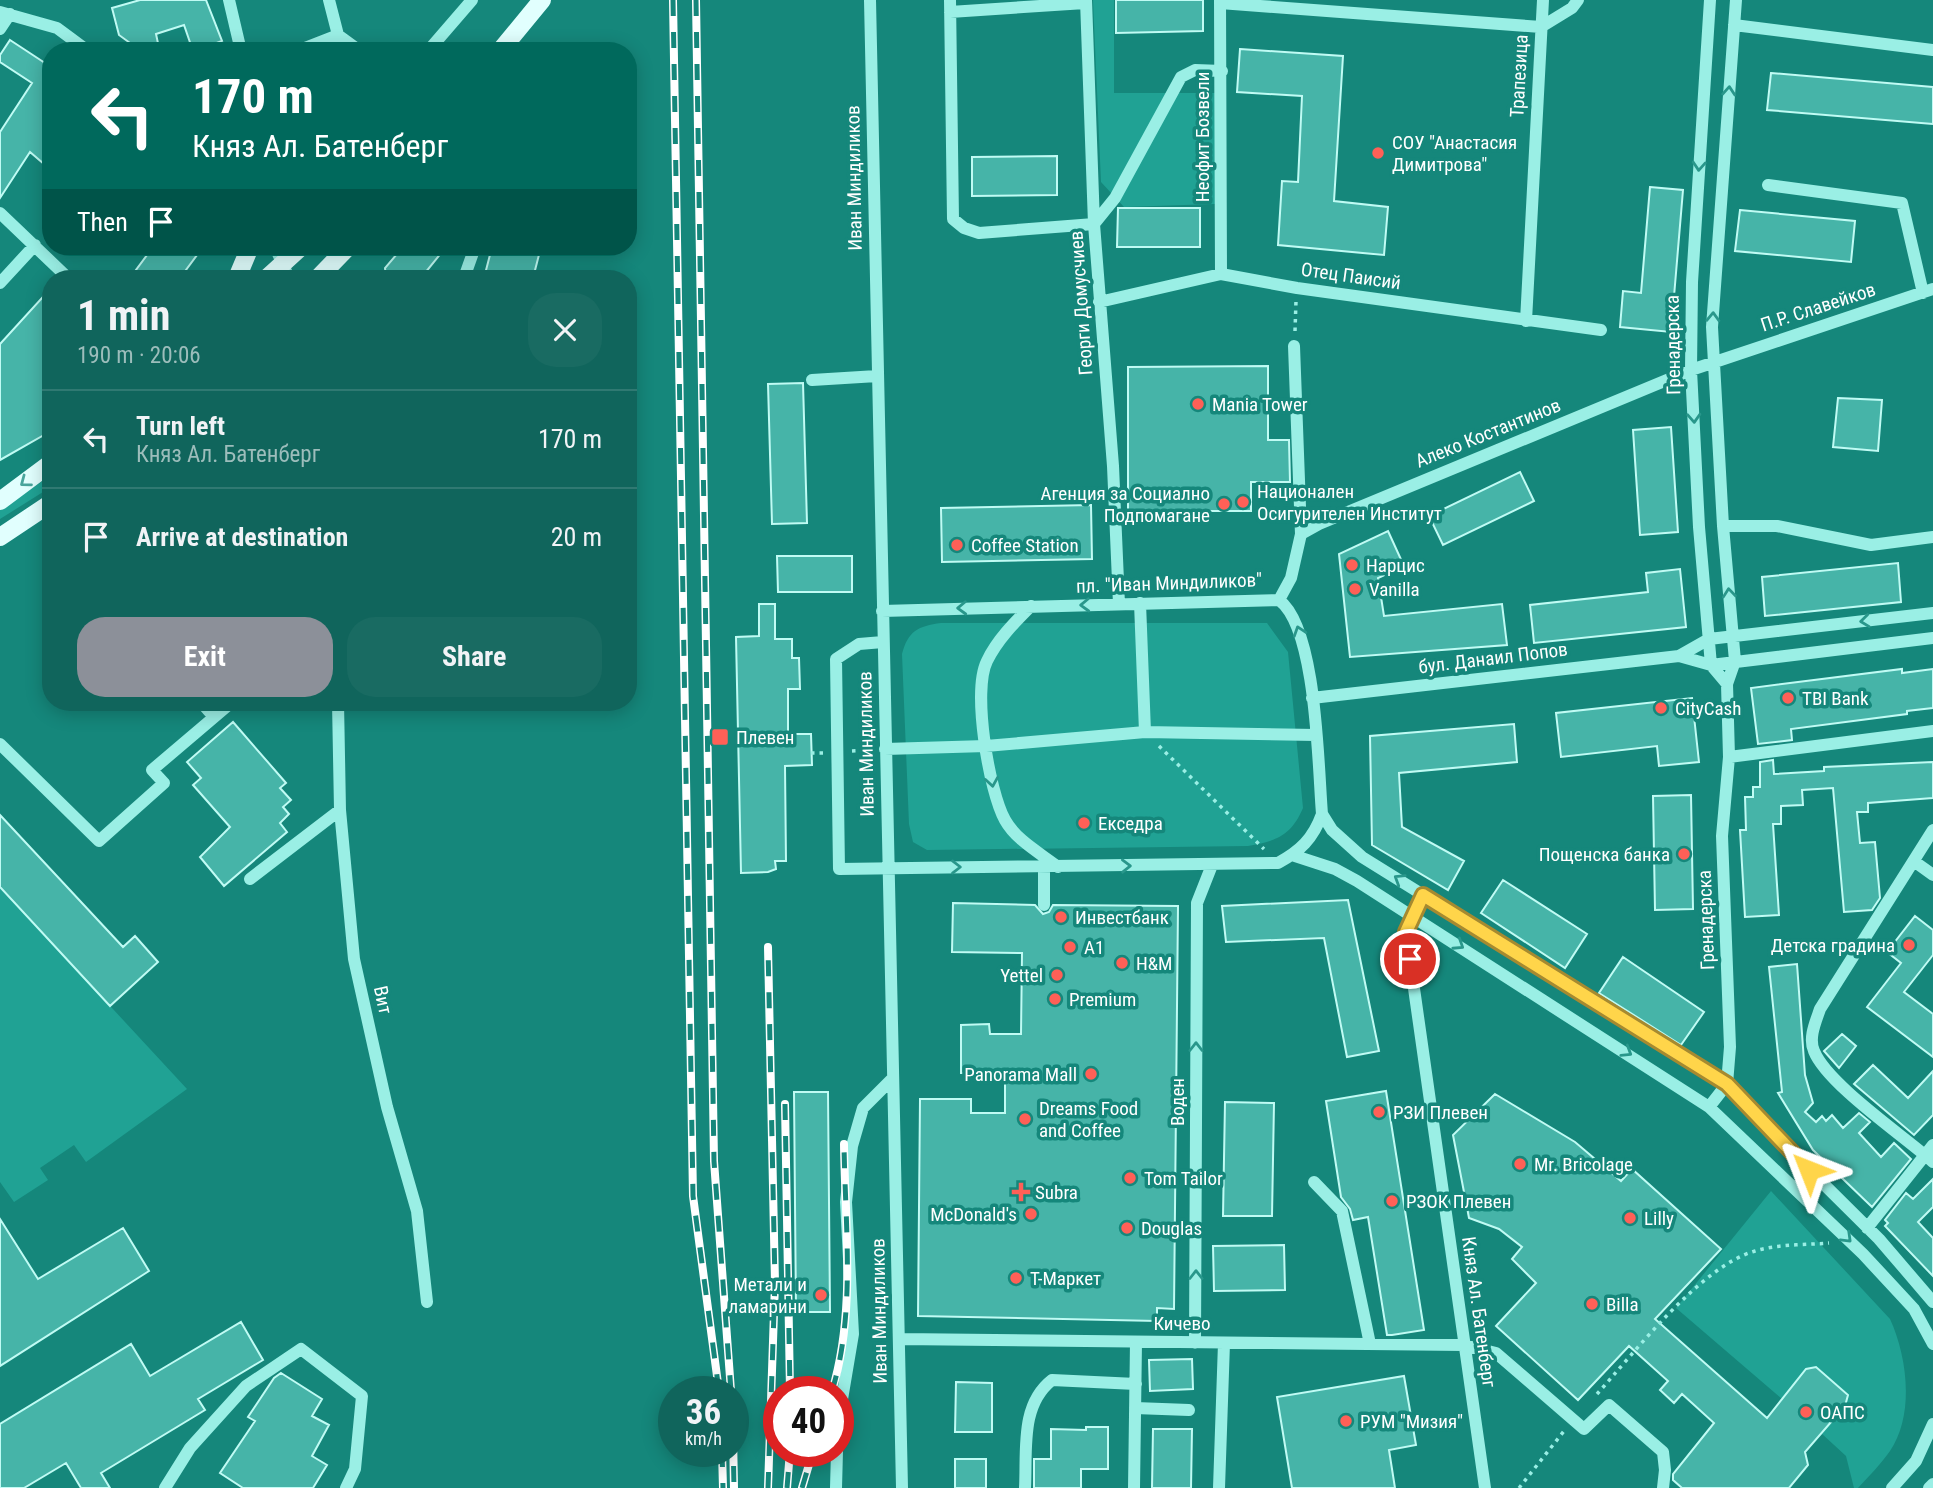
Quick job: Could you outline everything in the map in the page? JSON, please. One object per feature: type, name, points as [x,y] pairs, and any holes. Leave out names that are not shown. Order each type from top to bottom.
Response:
[{"type":"main road","points":[[507,42],[542,0]]},
{"type":"main road","points":[[326,270],[341,256]]},
{"type":"main road","points":[[0,501],[42,470]]},
{"type":"main road","points":[[0,537],[42,509]]},
{"type":"street","points":[[229,0],[239,42]]},
{"type":"street","points":[[329,0],[338,35],[348,42]]},
{"type":"street","points":[[436,42],[472,0]]},
{"type":"street","name":"Иван Миндиликов","points":[[870,0],[902,1488]]},
{"type":"street","name":"Трапезица","points":[[1526,321],[1543,0]]},
{"type":"street","points":[[1220,1],[1541,27],[1572,8],[1578,0]]},
{"type":"street","name":"Гренадерска","points":[[1710,0],[1692,282],[1691,370],[1699,527],[1712,665]]},
{"type":"street","name":"Гренадерска","points":[[1727,1084],[1730,1047],[1722,836],[1729,757],[1727,684],[1735,661],[1723,526],[1712,327],[1736,0]]},
{"type":"street","name":"Неофит Бозвели","points":[[1220,1],[1220,274]]},
{"type":"street","points":[[1086,2],[950,6],[953,219],[964,228],[979,233],[1094,224],[1115,198],[1181,77],[1195,70],[1222,71]]},
{"type":"street","name":"Георги Домусчиев","points":[[1086,2],[1094,224],[1112,455],[1119,604]]},
{"type":"street","points":[[0,29],[5,13],[57,28],[76,42]]},
{"type":"street","points":[[1734,25],[1933,50]]},
{"type":"street","points":[[320,42],[338,35]]},
{"type":"street","points":[[1768,185],[1902,203],[1928,291]]},
{"type":"street","points":[[0,213],[42,252]]},
{"type":"street","points":[[0,282],[35,245]]},
{"type":"street","points":[[46,256],[60,270]]},
{"type":"street","name":"Отец Паисий","points":[[1099,302],[1220,274],[1297,288],[1601,330]]},
{"type":"street","name":"П.Р. Славейков","points":[[1691,370],[1928,291]]},
{"type":"street","points":[[1279,600],[1291,578],[1301,534],[1297,498],[1294,346]]},
{"type":"street","name":"Алеко Костантинов","points":[[1301,534],[1319,524],[1691,370]]},
{"type":"street","points":[[811,380],[877,376]]},
{"type":"street","points":[[1723,526],[1777,526],[1871,545],[1933,537]]},
{"type":"street","name":"пл. \"Иван Миндиликов\"","points":[[882,611],[1279,600],[1289,607],[1298,628],[1312,698],[1322,814]]},
{"type":"street","points":[[1140,603],[1145,732]]},
{"type":"street","points":[[1031,606],[1004,634],[986,663],[981,690],[994,795],[1007,823],[1051,867]]},
{"type":"street","name":"бул. Данаил Попов","points":[[1679,656],[1709,639],[1933,613]]},
{"type":"street","name":"бул. Данаил Попов","points":[[1312,698],[1679,656],[1712,665],[1933,638]]},
{"type":"street","points":[[883,642],[859,644],[836,659],[839,869],[1278,863],[1304,847],[1316,831],[1322,814]]},
{"type":"street","points":[[1712,665],[1727,684]]},
{"type":"street","points":[[209,711],[214,717]]},
{"type":"street","points":[[0,744],[99,841],[164,783],[152,770],[221,711]]},
{"type":"street","name":"Вит","points":[[338,711],[340,810],[354,959],[387,1107],[417,1211],[427,1302]]},
{"type":"street","points":[[1729,757],[1933,731]]},
{"type":"street","points":[[885,749],[986,746],[1145,732],[1316,735]]},
{"type":"street","points":[[250,879],[340,810]]},
{"type":"street","points":[[1322,814],[1348,845],[1423,895],[1727,1084],[1751,1112],[1867,1228],[1933,1302]]},
{"type":"street","points":[[1867,1228],[1930,1154],[1830,1075],[1813,1050],[1812,1031],[1820,1009],[1933,830]]},
{"type":"street","points":[[1292,855],[1335,869],[1412,915],[1709,1107],[1849,1241],[1914,1309],[1933,1344]]},
{"type":"street","points":[[1915,862],[1933,875]]},
{"type":"street","name":"Воден","points":[[1195,1343],[1196,903],[1212,865]]},
{"type":"street","points":[[1044,905],[1051,867]]},
{"type":"street","name":"Княз Ал. Батенберг","points":[[1423,895],[1406,932],[1485,1488]]},
{"type":"street","points":[[846,1376],[853,1334],[846,1202],[852,1146],[863,1108],[893,1078]]},
{"type":"street","points":[[1709,1107],[1727,1084]]},
{"type":"street","points":[[1314,1182],[1342,1211],[1370,1344]]},
{"type":"street","name":"Кичево","points":[[899,1339],[1464,1345],[1496,1353],[1573,1419]]},
{"type":"street","points":[[1134,1488],[1136,1342]]},
{"type":"street","points":[[1219,1488],[1223,1343]]},
{"type":"street","points":[[165,1488],[190,1448],[246,1386],[301,1349],[362,1396],[355,1469],[346,1488]]},
{"type":"street","points":[[1025,1488],[1030,1409],[1037,1391],[1052,1380],[1136,1384]]},
{"type":"street","points":[[1573,1419],[1584,1429],[1609,1405],[1663,1452],[1663,1488]]},
{"type":"street","points":[[1135,1408],[1189,1410]]},
{"type":"street","points":[[1892,1488],[1916,1461],[1933,1424]]},
{"type":"street","points":[[836,1488],[837,1467]]},
{"type":"street","points":[[1929,1488],[1933,1484]]},
{"type":"path","points":[[1294,346],[1297,288]]},
{"type":"path","points":[[1145,732],[1278,863]]},
{"type":"path","points":[[1520,1488],[1573,1419],[1679,1304],[1719,1270],[1753,1251],[1849,1241]]},
{"type":"green space","points":[[1093,0],[1114,0],[1114,93],[1215,93],[1215,204],[1124,207],[1101,182]]},
{"type":"green space","points":[[42,482],[42,493],[0,519],[0,508]]},
{"type":"green space","points":[[941,623],[1267,623],[1288,652],[1303,808],[1293,825],[1282,836],[1248,846],[927,850],[913,842],[909,824],[902,654],[907,640],[915,631]]},
{"type":"green space","points":[[0,887],[187,1089],[86,1162],[74,1145],[40,1168],[48,1180],[14,1202],[0,1182]]},
{"type":"green space","points":[[1771,1191],[1890,1319],[1901,1350],[1906,1385],[1903,1420],[1890,1451],[1858,1488],[1854,1488],[1846,1456],[1821,1433],[1845,1406],[1848,1395],[1816,1367],[1806,1369],[1782,1399],[1676,1308]]},
{"type":"building","points":[[140,0],[206,0],[222,41],[190,42],[184,25],[156,34],[158,42],[129,42],[119,35],[112,8]]},
{"type":"building","points":[[1116,0],[1203,0],[1203,31],[1116,33]]},
{"type":"building","points":[[10,40],[42,61],[42,162],[30,152],[0,198],[0,132],[32,83],[0,62],[0,55]]},
{"type":"building","points":[[1240,49],[1343,56],[1334,201],[1388,207],[1384,255],[1278,245],[1282,181],[1298,182],[1302,96],[1237,92]]},
{"type":"building","points":[[1771,73],[1933,87],[1933,124],[1767,110]]},
{"type":"building","points":[[1057,156],[1057,195],[972,196],[972,157]]},
{"type":"building","points":[[1650,187],[1683,190],[1671,332],[1620,327],[1623,291],[1641,293]]},
{"type":"building","points":[[1118,208],[1200,208],[1200,247],[1117,247]]},
{"type":"building","points":[[1740,210],[1855,221],[1851,262],[1735,251]]},
{"type":"building","points":[[146,256],[196,256],[186,270],[136,270]]},
{"type":"building","points":[[395,256],[439,256],[427,270],[385,268]]},
{"type":"building","points":[[490,256],[539,256],[535,270],[486,270]]},
{"type":"building","points":[[42,298],[42,436],[0,460],[0,344]]},
{"type":"building","name":"Mania Tower","points":[[1268,366],[1268,440],[1289,440],[1290,482],[1251,482],[1251,511],[1128,511],[1128,367]]},
{"type":"building","points":[[803,383],[807,523],[772,524],[768,384]]},
{"type":"building","points":[[1838,398],[1882,400],[1878,451],[1833,447]]},
{"type":"building","points":[[1671,427],[1678,532],[1640,535],[1633,430]]},
{"type":"building","points":[[1520,472],[1534,501],[1443,545],[1429,516]]},
{"type":"building","points":[[1091,505],[1092,559],[942,562],[941,508]]},
{"type":"building","points":[[1388,531],[1404,566],[1378,578],[1384,616],[1502,604],[1507,645],[1350,657],[1339,554]]},
{"type":"building","points":[[777,556],[852,556],[852,592],[778,592]]},
{"type":"building","points":[[1898,563],[1901,602],[1765,616],[1762,577]]},
{"type":"building","points":[[1680,569],[1686,627],[1534,643],[1530,605],[1648,592],[1646,573]]},
{"type":"building","points":[[759,604],[775,604],[775,639],[792,639],[792,658],[799,658],[800,689],[788,689],[788,734],[811,734],[812,765],[785,766],[786,861],[775,861],[776,869],[768,872],[741,873],[736,637],[759,636]]},
{"type":"building","points":[[1902,669],[1902,673],[1933,669],[1933,708],[1907,711],[1907,714],[1791,729],[1792,740],[1758,744],[1751,688]]},
{"type":"building","points":[[1692,698],[1699,762],[1659,766],[1657,746],[1561,757],[1556,713]]},
{"type":"building","points":[[233,722],[286,783],[280,788],[291,800],[283,807],[289,814],[280,823],[287,832],[224,886],[200,857],[230,827],[193,785],[201,778],[187,762]]},
{"type":"building","points":[[1514,724],[1517,762],[1399,773],[1402,827],[1464,861],[1448,890],[1372,845],[1370,736]]},
{"type":"building","points":[[1773,760],[1774,774],[1824,771],[1824,767],[1933,762],[1933,798],[1868,803],[1868,812],[1857,812],[1860,843],[1875,842],[1880,898],[1872,910],[1844,912],[1833,788],[1802,790],[1803,805],[1781,806],[1781,824],[1773,824],[1779,915],[1745,917],[1740,830],[1746,830],[1745,797],[1753,797],[1753,787],[1760,787],[1760,762]]},
{"type":"building","points":[[1691,795],[1693,909],[1655,910],[1653,796]]},
{"type":"building","points":[[0,815],[123,947],[135,936],[158,962],[110,1006],[0,887]]},
{"type":"building","points":[[1503,880],[1587,934],[1565,968],[1481,913]]},
{"type":"building","points":[[1348,900],[1379,1051],[1347,1057],[1324,938],[1226,942],[1222,906]]},
{"type":"building","name":"Panorama Mall","points":[[953,903],[1035,905],[1043,914],[1049,912],[1053,905],[1178,906],[1174,1309],[1157,1308],[1157,1321],[918,1316],[920,1099],[971,1099],[971,1113],[1005,1113],[1005,1073],[961,1073],[961,1025],[989,1024],[990,1034],[1021,1034],[1022,953],[952,952]]},
{"type":"building","points":[[1915,916],[1933,930],[1933,955],[1904,992],[1933,1014],[1933,1057],[1867,1007],[1901,963],[1887,952]]},
{"type":"building","points":[[1623,957],[1704,1012],[1681,1045],[1599,993]]},
{"type":"building","points":[[1797,964],[1805,1075],[1813,1103],[1805,1112],[1816,1122],[1822,1116],[1826,1121],[1832,1115],[1843,1128],[1859,1113],[1870,1122],[1859,1133],[1881,1157],[1894,1143],[1911,1159],[1872,1207],[1813,1150],[1778,1093],[1782,1092],[1769,967]]},
{"type":"building","points":[[1842,1034],[1856,1046],[1839,1068],[1824,1051]]},
{"type":"building","points":[[1873,1065],[1908,1098],[1933,1071],[1933,1115],[1914,1135],[1854,1084]]},
{"type":"building","points":[[1386,1091],[1424,1330],[1392,1335],[1387,1335],[1368,1217],[1353,1220],[1350,1209],[1341,1197],[1326,1101]]},
{"type":"building","points":[[794,1092],[828,1092],[830,1312],[796,1312]]},
{"type":"building","points":[[1495,1094],[1575,1142],[1621,1181],[1632,1169],[1721,1249],[1655,1319],[1767,1418],[1806,1369],[1816,1367],[1848,1395],[1845,1406],[1805,1452],[1808,1465],[1789,1488],[1682,1488],[1673,1480],[1673,1474],[1714,1423],[1682,1394],[1674,1403],[1660,1390],[1668,1381],[1629,1346],[1578,1400],[1496,1326],[1536,1283],[1512,1259],[1522,1247],[1499,1229],[1469,1218],[1453,1135]]},
{"type":"building","points":[[1225,1102],[1274,1103],[1272,1216],[1223,1216]]},
{"type":"building","points":[[1933,1179],[1933,1207],[1918,1222],[1933,1238],[1933,1276],[1885,1226],[1888,1223],[1885,1220],[1906,1193],[1913,1199]]},
{"type":"building","points":[[0,1219],[38,1279],[123,1228],[149,1271],[0,1366]]},
{"type":"building","points":[[1284,1245],[1285,1290],[1214,1291],[1213,1246]]},
{"type":"building","points":[[241,1322],[263,1360],[198,1399],[205,1410],[101,1473],[110,1488],[81,1488],[66,1463],[24,1488],[0,1488],[0,1424],[131,1344],[150,1376]]},
{"type":"building","points":[[1192,1359],[1193,1389],[1150,1391],[1149,1360]]},
{"type":"building","points":[[281,1373],[322,1399],[312,1416],[329,1425],[312,1456],[327,1465],[313,1488],[243,1488],[220,1473],[255,1421],[248,1417],[274,1378]]},
{"type":"building","name":"РУМ \"Мизия\"","points":[[1404,1376],[1416,1445],[1389,1450],[1395,1488],[1292,1488],[1277,1397]]},
{"type":"building","points":[[956,1382],[992,1383],[992,1432],[955,1432]]},
{"type":"building","points":[[1086,1427],[1108,1427],[1108,1469],[1081,1469],[1081,1488],[1034,1488],[1034,1459],[1051,1459],[1051,1429],[1086,1430]]},
{"type":"building","points":[[1153,1429],[1192,1429],[1191,1488],[1152,1488]]},
{"type":"building","points":[[955,1459],[986,1459],[986,1488],[955,1488]]},
{"type":"railway","points":[[673,0],[693,1196],[717,1376]]},
{"type":"railway","points":[[696,0],[714,1161],[730,1376]]},
{"type":"railway","points":[[768,947],[775,1283],[768,1488]]},
{"type":"railway","points":[[785,1104],[790,1376]]},
{"type":"railway","points":[[836,1376],[847,1300],[844,1144]]},
{"type":"railway","points":[[722,1467],[723,1488]]},
{"type":"railway","points":[[734,1467],[734,1488]]},
{"type":"railway","points":[[787,1488],[789,1467]]},
{"type":"railway","points":[[802,1488],[808,1467]]},
{"type":"place","name":"СОУ \"Анастасия Димитрова\"","points":[[1378,153]]},
{"type":"place","name":"Mania Tower","points":[[1198,404]]},
{"type":"place","name":"Национален Осигурителен Институт","points":[[1243,502]]},
{"type":"place","name":"Агенция за Социално Подпомагане","points":[[1224,504]]},
{"type":"place","name":"Coffee Station","points":[[957,545]]},
{"type":"place","name":"Нарцис","points":[[1352,565]]},
{"type":"place","name":"Vanilla","points":[[1355,589]]},
{"type":"place","name":"TBI Bank","points":[[1788,698]]},
{"type":"place","name":"CityCash","points":[[1661,708]]},
{"type":"place","name":"Плевен","points":[[720,737]]},
{"type":"place","name":"Екседра","points":[[1084,823]]},
{"type":"place","name":"Пощенска банка","points":[[1684,854]]},
{"type":"place","name":"Инвестбанк","points":[[1061,917]]},
{"type":"place","name":"Детска градина","points":[[1909,945]]},
{"type":"place","name":"A1","points":[[1070,947]]},
{"type":"place","name":"H&M","points":[[1122,963]]},
{"type":"place","name":"Yettel","points":[[1057,975]]},
{"type":"place","name":"Premium","points":[[1055,999]]},
{"type":"place","name":"Panorama Mall","points":[[1091,1074]]},
{"type":"place","name":"РЗИ Плевен","points":[[1379,1112]]},
{"type":"place","name":"Dreams Food and Coffee","points":[[1025,1119]]},
{"type":"place","name":"Mr. Bricolage","points":[[1520,1164]]},
{"type":"place","name":"Tom Tailor","points":[[1130,1178]]},
{"type":"place","name":"Subra","points":[[1021,1192]]},
{"type":"place","name":"РЗОК Плевен","points":[[1392,1201]]},
{"type":"place","name":"McDonald's","points":[[1031,1214]]},
{"type":"place","name":"Lilly","points":[[1630,1218]]},
{"type":"place","name":"Douglas","points":[[1127,1228]]},
{"type":"place","name":"Т-Маркет","points":[[1016,1278]]},
{"type":"place","name":"Метали и ламарини","points":[[821,1295]]},
{"type":"place","name":"Billa","points":[[1592,1304]]},
{"type":"place","name":"ОАПС","points":[[1806,1412]]},
{"type":"place","name":"РУМ \"Мизия\"","points":[[1346,1421]]},
{"type":"route","points":[[1410,959],[1406,932],[1423,895],[1727,1084],[1809,1170]]}]
